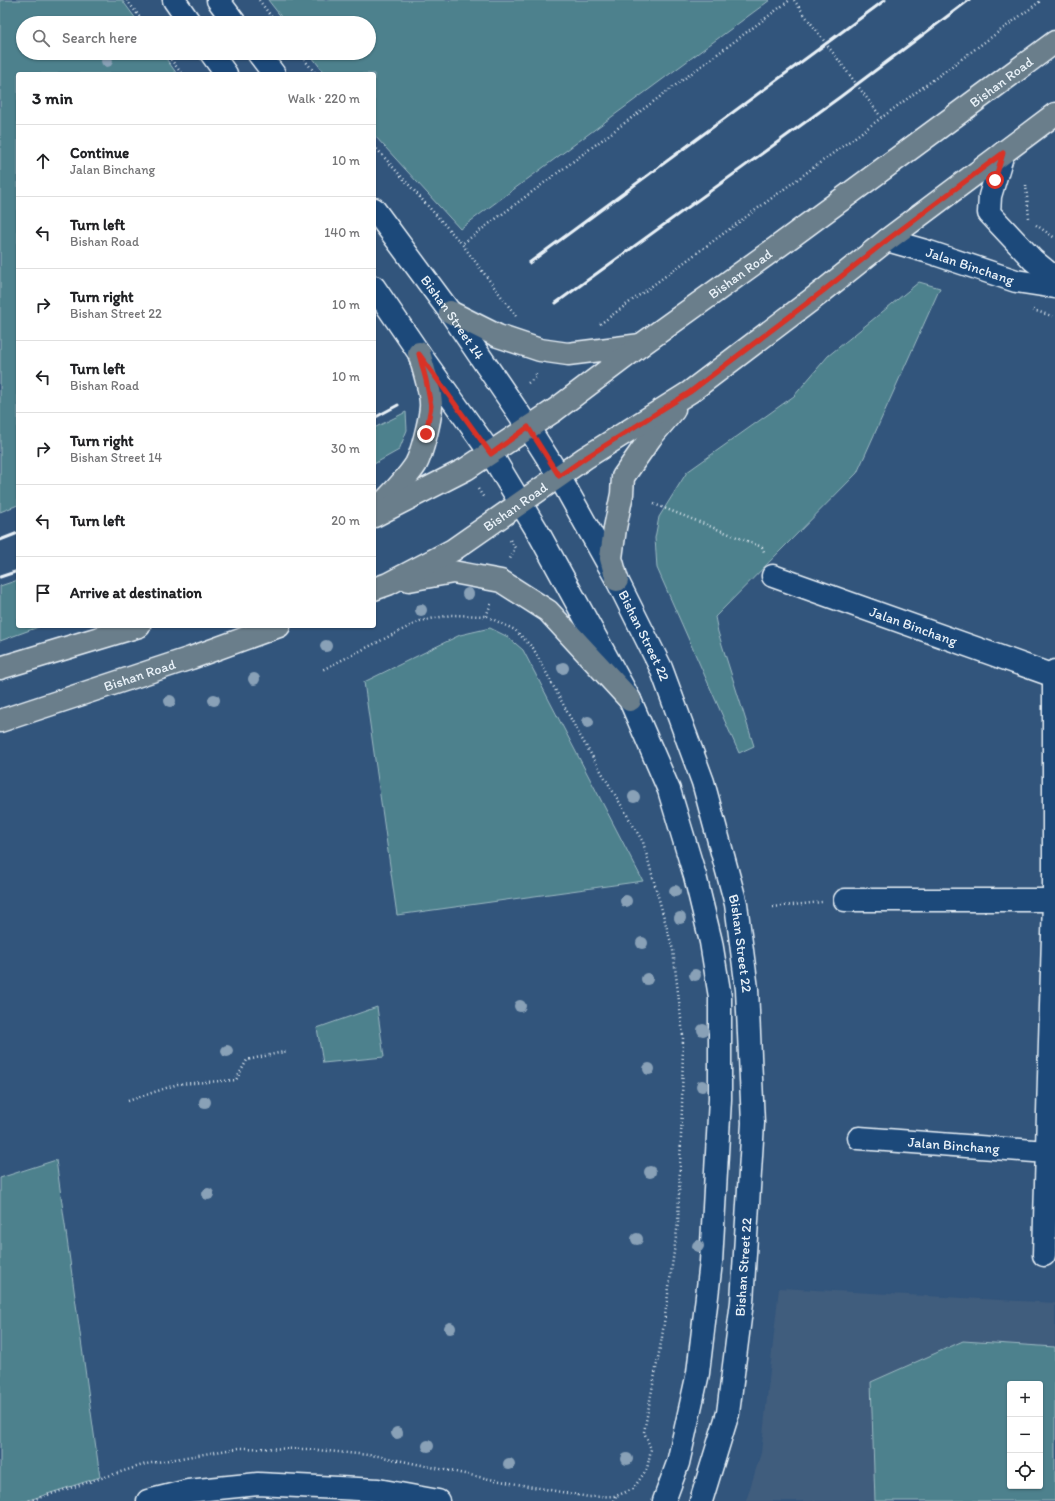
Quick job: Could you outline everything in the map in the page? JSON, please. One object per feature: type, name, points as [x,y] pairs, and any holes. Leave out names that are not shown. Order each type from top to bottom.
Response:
[{"type":"main road","name":"Bishan Road","points":[[376,515],[466,469],[491,454],[528,427],[555,410],[641,345],[780,245],[1055,42]]},
{"type":"main road","name":"Bishan Road","points":[[381,587],[453,550],[585,458],[690,392],[823,291],[887,240],[1055,114]]},
{"type":"main road","points":[[450,312],[498,336],[540,350],[568,354],[641,345]]},
{"type":"main road","points":[[376,510],[398,486],[416,463],[424,440],[431,406],[419,354]]},
{"type":"main road","points":[[617,580],[612,558],[615,528],[622,494],[623,477],[651,436],[690,392]]},
{"type":"main road","points":[[381,587],[453,572],[501,581],[548,611],[630,700]]},
{"type":"main road","points":[[0,668],[133,628]]},
{"type":"main road","name":"Bishan Road","points":[[0,721],[184,660],[273,628]]},
{"type":"street","points":[[218,0],[230,16]]},
{"type":"street","points":[[175,1],[185,16]]},
{"type":"street","points":[[216,60],[225,72]]},
{"type":"street","points":[[263,60],[272,72]]},
{"type":"street","name":"Jalan Binchang","points":[[1003,153],[990,196],[989,213],[1032,260],[1055,278]]},
{"type":"street","name":"Bishan Street 14","points":[[376,212],[450,312],[528,427]]},
{"type":"street","name":"Jalan Binchang","points":[[887,240],[929,252],[1016,281],[1055,287]]},
{"type":"street","points":[[376,290],[419,354],[491,454]]},
{"type":"street","name":"Bishan Street 22","points":[[528,427],[559,476],[617,580],[661,668],[703,782],[736,904],[747,988],[753,1123],[742,1302],[728,1413],[701,1501]]},
{"type":"street","name":"Bishan Street 22","points":[[491,454],[538,532],[630,700],[669,790],[695,876],[711,942],[720,997],[720,1099],[711,1262],[698,1373],[678,1463],[664,1501]]},
{"type":"street","name":"Jalan Binchang","points":[[773,576],[1054,674],[1054,900],[1044,1255]]},
{"type":"street","points":[[845,900],[1054,900]]},
{"type":"street","name":"Jalan Binchang","points":[[859,1138],[1047,1152]]},
{"type":"street","points":[[148,1501],[188,1492],[258,1484],[378,1490],[438,1501]]},
{"type":"path","points":[[127,0],[139,16]]},
{"type":"path","points":[[259,0],[271,16]]},
{"type":"path","points":[[462,244],[790,0]]},
{"type":"path","points":[[794,0],[881,117]]},
{"type":"path","points":[[598,326],[1042,0]]},
{"type":"path","points":[[171,60],[180,72]]},
{"type":"path","points":[[305,60],[314,72]]},
{"type":"path","points":[[376,148],[462,244],[519,320]]},
{"type":"path","points":[[1026,184],[1029,220]]},
{"type":"path","points":[[1034,224],[1055,238]]},
{"type":"path","points":[[654,504],[762,547],[773,576]]},
{"type":"path","points":[[322,670],[420,621],[451,615],[486,616],[515,630],[534,648],[579,734],[643,842],[673,950],[683,1035],[678,1223],[662,1337],[644,1432],[651,1449],[647,1469],[633,1489],[616,1496],[614,1501]]},
{"type":"path","points":[[773,907],[845,900]]},
{"type":"path","points":[[128,1101],[178,1084],[236,1080],[248,1060],[288,1051]]},
{"type":"shaded area","points":[[779,1288],[1055,1303],[1055,1501],[746,1501],[761,1453]]},
{"type":"green space","points":[[0,0],[122,0],[134,16],[16,16],[16,60],[167,60],[176,72],[16,72],[16,506],[0,512]]},
{"type":"green space","points":[[268,0],[770,0],[460,229],[376,137],[376,72],[323,72],[314,60],[376,60],[376,16],[281,16]]},
{"type":"green space","points":[[919,282],[940,288],[857,473],[715,617],[718,632],[754,746],[739,753],[657,568],[655,538],[659,517],[687,472],[794,396],[828,356]]},
{"type":"green space","points":[[406,412],[407,430],[399,450],[376,463],[376,427]]},
{"type":"green space","points":[[16,581],[16,628],[36,628],[0,641],[0,586]]},
{"type":"green space","points":[[490,628],[508,637],[523,650],[643,881],[397,915],[364,682],[460,635]]},
{"type":"green space","points":[[377,1007],[384,1057],[323,1063],[317,1028]]},
{"type":"green space","points":[[56,1160],[100,1477],[26,1501],[0,1501],[0,1178]]},
{"type":"green space","points":[[963,1341],[1055,1347],[1055,1501],[875,1501],[871,1382]]},
{"type":"railway","points":[[529,263],[885,0]]},
{"type":"railway","points":[[556,303],[840,97],[969,0]]},
{"type":"railway","points":[[376,417],[398,405]]},
{"type":"railway","points":[[0,540],[16,534]]},
{"type":"railway","points":[[0,577],[16,572]]},
{"type":"route","points":[[426,434],[431,406],[419,354],[491,454],[528,427],[559,476],[690,392],[823,291],[887,240],[1003,153],[995,180]]}]
